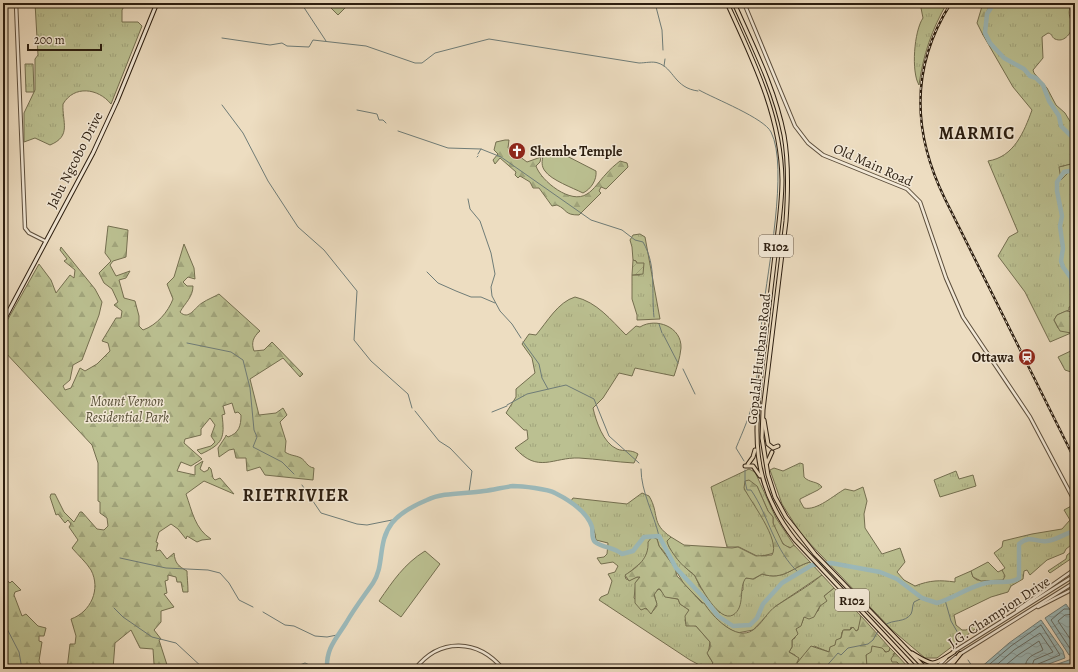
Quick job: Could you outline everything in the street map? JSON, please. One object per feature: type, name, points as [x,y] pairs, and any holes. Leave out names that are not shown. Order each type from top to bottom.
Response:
[{"type":"highway","points":[[948,669],[960,654]]},
{"type":"main road","name":"Jabu Ngcobo Drive","points":[[3,322],[99,140],[157,3]]},
{"type":"main road","name":"Gopalall Hurbans Road","points":[[727,3],[768,96],[776,125],[781,166],[780,216],[758,397],[756,442],[764,485],[778,516],[791,535],[916,669]]},
{"type":"main road","name":"Gopalall Hurbans Road","points":[[734,3],[771,89],[784,135],[787,166],[788,197],[786,221],[763,410],[762,438],[766,467],[771,487],[780,508],[798,535],[814,554],[926,669]]},
{"type":"main road","points":[[763,410],[768,444],[773,448],[778,446]]},
{"type":"main road","points":[[756,442],[754,455],[746,465],[754,467],[764,485]]},
{"type":"main road","points":[[766,467],[768,458],[772,452]]},
{"type":"main road","points":[[909,651],[925,662],[932,663],[941,661],[954,652]]},
{"type":"street","points":[[16,3],[24,228],[29,233],[45,241]]},
{"type":"street","name":"Old Main Road","points":[[744,3],[795,126],[808,143],[816,150],[832,159],[907,189],[920,202],[946,278],[963,318],[1023,406],[1075,502]]},
{"type":"street","points":[[1018,404],[1023,406]]},
{"type":"street","points":[[1014,613],[1023,605],[1075,569]]},
{"type":"street","name":"J.G. Champion Drive","points":[[936,669],[954,652],[1075,575]]},
{"type":"street","name":"J.G. Champion Drive","points":[[942,669],[960,654],[1075,582]]},
{"type":"street","points":[[1032,610],[1075,588]]},
{"type":"street","points":[[415,669],[424,659],[435,652],[444,648],[461,646],[478,649],[489,655],[503,669]]},
{"type":"green space","points":[[35,3],[126,3],[122,10],[122,22],[138,22],[142,26],[111,104],[100,95],[93,92],[80,91],[73,94],[63,104],[64,133],[57,141],[50,145],[35,138],[24,142],[24,113],[35,90],[35,59],[38,55]]},
{"type":"green space","points":[[326,3],[350,3],[338,15]]},
{"type":"green space","points":[[920,3],[947,3],[929,42],[919,85],[914,62],[917,32],[923,18]]},
{"type":"green space","points":[[983,3],[991,3],[987,11],[983,35],[977,23]]},
{"type":"green space","points":[[991,3],[1074,3],[1069,12],[1073,27],[1070,32],[1064,39],[1061,40],[1055,39],[1048,33],[1042,37],[1043,58],[1033,70],[1047,88],[1056,105],[1065,113],[1074,128],[1075,163],[1060,167],[1061,180],[1069,172],[1075,171],[1072,200],[1075,208],[1075,305],[1069,307],[1069,310],[1057,315],[1054,320],[1058,328],[1071,333],[1050,342],[1025,292],[998,256],[1009,237],[1018,232],[988,161],[997,159],[1011,149],[1021,135],[1032,110],[1013,87],[983,35],[987,11]]},
{"type":"green space","points":[[25,64],[33,64],[34,92],[26,92]]},
{"type":"green space","points":[[509,140],[508,148],[527,162],[541,157],[540,162],[536,166],[539,172],[557,190],[573,196],[580,197],[590,192],[609,170],[620,161],[627,163],[628,167],[606,189],[601,187],[599,191],[601,193],[579,215],[571,214],[557,205],[552,206],[539,188],[533,188],[530,182],[520,176],[518,178],[515,175],[516,172],[500,158],[495,164],[493,160],[498,154],[494,150],[496,142]]},
{"type":"green space","points":[[552,151],[559,152],[596,171],[593,184],[589,189],[583,193],[557,181],[545,171],[542,164],[543,156]]},
{"type":"green space","points":[[1075,163],[1075,171],[1069,172],[1061,180],[1059,167]]},
{"type":"green space","name":"Mount Vernon Residential Park","points":[[108,226],[128,230],[126,257],[113,261],[110,265],[116,276],[130,271],[126,278],[119,280],[124,298],[135,301],[139,316],[139,326],[143,330],[153,325],[165,313],[171,304],[173,299],[167,284],[174,277],[184,244],[194,268],[195,279],[188,277],[183,282],[187,286],[193,286],[193,290],[180,312],[186,315],[189,314],[202,303],[219,294],[260,331],[253,340],[254,351],[264,350],[272,342],[303,374],[300,377],[283,358],[250,379],[259,415],[276,413],[283,408],[287,415],[280,422],[286,441],[285,452],[301,458],[314,468],[313,480],[265,475],[260,467],[247,471],[246,458],[236,458],[234,449],[229,450],[219,457],[218,448],[226,435],[228,437],[235,433],[239,429],[241,423],[241,415],[238,412],[235,413],[232,403],[223,406],[225,414],[222,415],[222,435],[221,439],[214,447],[201,454],[197,450],[211,446],[215,442],[211,436],[215,425],[210,418],[201,429],[201,435],[185,439],[184,443],[202,459],[191,466],[181,462],[177,471],[195,475],[195,466],[203,461],[200,469],[204,472],[208,470],[209,467],[213,478],[215,480],[220,478],[234,494],[204,481],[186,494],[192,513],[198,525],[201,530],[211,539],[197,542],[187,536],[186,539],[178,529],[171,524],[159,532],[156,542],[158,543],[156,551],[160,550],[167,559],[174,553],[178,564],[187,571],[188,592],[183,592],[181,582],[177,582],[176,577],[168,575],[168,580],[165,581],[167,593],[164,594],[174,607],[161,611],[161,622],[154,630],[161,639],[159,640],[168,668],[154,664],[153,649],[140,648],[131,630],[115,643],[113,669],[67,669],[70,644],[75,644],[76,636],[71,619],[78,616],[89,605],[95,585],[91,570],[72,548],[78,540],[69,527],[71,524],[68,520],[65,523],[58,514],[56,515],[50,497],[51,494],[55,494],[64,512],[74,522],[80,512],[82,512],[97,529],[104,530],[108,526],[107,518],[100,513],[100,502],[98,501],[98,463],[92,445],[3,350],[3,328],[39,264],[51,280],[56,293],[70,275],[74,278],[75,270],[64,261],[67,259],[60,250],[61,247],[95,289],[102,302],[99,315],[82,360],[73,365],[70,380],[63,386],[65,390],[71,388],[80,368],[85,371],[97,364],[110,351],[108,343],[102,341],[116,318],[121,318],[122,311],[114,305],[118,302],[112,289],[104,283],[99,273],[111,261],[105,253]]},
{"type":"green space","points":[[640,234],[645,237],[660,319],[637,320],[632,299],[632,275],[640,275],[636,261],[633,260],[630,240],[633,235]]},
{"type":"green space","points":[[633,260],[637,263],[644,263],[643,274],[632,275]]},
{"type":"green space","points":[[575,297],[583,299],[597,307],[626,335],[636,326],[640,327],[653,323],[673,329],[680,341],[680,355],[674,376],[635,368],[632,376],[619,373],[603,398],[593,408],[598,425],[608,442],[617,449],[638,454],[634,463],[579,458],[539,462],[523,456],[515,448],[528,439],[527,430],[524,430],[506,413],[516,397],[516,389],[535,373],[532,358],[522,344],[529,334],[536,335],[563,303]]},
{"type":"green space","points":[[1066,311],[1074,312],[1075,344],[1071,333],[1060,331],[1054,320],[1057,315]]},
{"type":"green space","points":[[1075,349],[1075,370],[1071,372],[1065,370],[1058,357]]},
{"type":"green space","points":[[800,463],[803,464],[804,477],[822,487],[800,499],[804,508],[820,505],[845,489],[854,491],[863,487],[867,501],[864,514],[865,528],[882,554],[900,548],[905,562],[897,572],[904,580],[915,586],[935,581],[955,582],[955,578],[971,571],[973,577],[977,580],[1003,580],[1002,570],[1005,568],[994,553],[1002,547],[1003,541],[1062,529],[1070,520],[1064,510],[1073,505],[1075,509],[1075,542],[1066,549],[1064,553],[1047,560],[1030,575],[1027,570],[1024,571],[1023,579],[1011,586],[1008,592],[991,597],[954,615],[956,625],[962,630],[966,630],[978,624],[979,626],[937,658],[925,658],[891,629],[801,534],[782,504],[770,470],[774,468],[783,471]]},
{"type":"green space","points":[[749,469],[755,472],[776,518],[794,545],[792,548],[785,546],[779,538],[773,523],[773,517],[768,511],[757,486],[744,489],[759,511],[769,530],[774,547],[774,553],[759,557],[739,547],[727,547],[711,487]]},
{"type":"green space","points":[[956,471],[959,479],[973,475],[976,486],[940,497],[934,480]]},
{"type":"green space","points":[[749,480],[757,486],[768,511],[773,517],[773,523],[783,544],[790,548],[794,545],[810,562],[782,575],[770,576],[762,574],[753,579],[746,578],[742,586],[741,602],[739,607],[733,615],[728,616],[722,614],[716,609],[695,576],[678,560],[667,541],[671,537],[684,545],[732,548],[738,547],[756,556],[772,555],[774,548],[769,531],[744,488],[745,481]]},
{"type":"green space","points":[[642,493],[649,496],[660,527],[671,537],[669,547],[687,569],[695,576],[700,587],[720,613],[743,590],[743,581],[746,578],[754,579],[762,574],[770,576],[782,575],[810,562],[822,575],[776,606],[753,630],[737,633],[724,626],[709,612],[706,606],[684,584],[666,554],[659,546],[657,539],[649,548],[644,560],[625,576],[626,579],[630,580],[640,577],[636,582],[634,598],[643,608],[653,611],[657,606],[654,593],[659,589],[667,597],[678,599],[680,604],[688,609],[689,611],[685,620],[686,624],[696,626],[710,642],[708,655],[713,663],[707,669],[690,660],[599,600],[601,597],[608,594],[612,581],[608,574],[615,572],[618,566],[613,562],[601,564],[597,558],[604,557],[607,554],[608,543],[596,540],[591,522],[585,513],[571,501],[573,498],[627,504]]},
{"type":"green space","points":[[652,537],[657,539],[659,546],[675,568],[677,576],[725,626],[739,633],[746,633],[753,630],[770,611],[822,575],[834,588],[824,596],[827,601],[820,606],[814,617],[809,619],[804,617],[801,626],[796,629],[798,634],[792,640],[792,647],[789,652],[799,658],[797,663],[811,646],[829,652],[830,647],[835,645],[836,640],[841,638],[843,630],[850,630],[853,627],[856,631],[858,630],[861,616],[890,648],[889,651],[886,652],[882,648],[872,646],[871,652],[866,655],[867,666],[865,669],[848,666],[837,669],[707,669],[713,663],[707,653],[710,648],[710,642],[696,626],[686,626],[685,616],[689,610],[680,604],[678,599],[665,597],[660,589],[658,589],[654,595],[657,604],[651,614],[646,608],[641,610],[635,603],[635,583],[640,577],[629,581],[625,575],[642,562],[647,553],[648,542]]},
{"type":"green space","points":[[1075,549],[1075,556],[1050,573],[1048,571],[1066,559],[1067,555]]},
{"type":"green space","points":[[425,551],[440,564],[401,617],[379,601],[405,567]]},
{"type":"green space","points":[[988,562],[998,572],[1002,570],[1005,576],[1003,580],[981,581],[973,577],[971,571]]},
{"type":"green space","points":[[3,577],[10,583],[12,581],[21,590],[15,592],[14,595],[22,616],[26,614],[38,626],[46,628],[44,636],[39,636],[39,641],[42,642],[39,661],[43,669],[8,669],[3,657]]},
{"type":"green space","points":[[834,588],[861,616],[860,628],[856,631],[851,627],[850,630],[844,630],[841,638],[829,652],[814,646],[797,663],[795,655],[789,652],[792,647],[792,640],[795,638],[796,629],[802,623],[804,617],[818,611],[824,596]]},
{"type":"green space","points":[[874,645],[883,648],[885,652],[889,651],[890,648],[895,653],[893,654],[897,662],[903,669],[837,669],[846,665],[866,668],[866,655]]},
{"type":"green space","points":[[895,653],[910,669],[903,669],[897,662],[892,662],[891,659]]},
{"type":"water","points":[[1066,604],[1075,617],[1075,654],[1069,655],[1045,618]]},
{"type":"water","points":[[1041,620],[1063,651],[1065,658],[1035,669],[979,669],[1009,643]]},
{"type":"water","points":[[1075,658],[1075,669],[1043,669]]},
{"type":"waterway","points":[[301,3],[326,41]]},
{"type":"waterway","points":[[655,3],[662,30],[663,50]]},
{"type":"waterway","points":[[994,3],[987,14],[985,33],[990,43],[1004,58],[1024,69],[1030,76],[1036,78],[1043,85],[1049,101],[1059,116],[1061,126],[1075,140]]},
{"type":"waterway","points":[[222,38],[270,45],[282,43],[287,46],[309,47],[313,40],[366,46],[415,63],[422,63],[435,53],[489,39],[639,63],[656,62],[668,69],[684,86],[698,91]]},
{"type":"waterway","points":[[664,66],[665,59]]},
{"type":"waterway","points":[[699,90],[738,109],[767,127],[771,132],[776,148],[778,169],[775,220],[765,294],[756,386],[753,403],[736,448],[744,461]]},
{"type":"waterway","points":[[222,105],[243,133],[268,181],[298,227],[324,250],[357,291],[354,340],[371,361],[408,394],[412,408]]},
{"type":"waterway","points":[[357,110],[377,114],[379,120],[383,120],[386,123]]},
{"type":"waterway","points":[[398,131],[448,148],[481,149],[501,157],[591,220],[622,230],[635,240],[643,242],[652,270],[654,317]]},
{"type":"waterway","points":[[478,154],[481,149]]},
{"type":"waterway","points":[[1075,170],[1064,172],[1057,182],[1057,191],[1062,216],[1060,226],[1063,248],[1061,261],[1063,267],[1071,278],[1073,302],[1075,306]]},
{"type":"waterway","points":[[468,199],[470,209],[480,221],[491,253],[495,274],[491,287],[492,296],[500,311],[512,324],[521,338]]},
{"type":"waterway","points":[[427,272],[438,283],[471,297],[481,297],[495,303]]},
{"type":"waterway","points":[[659,324],[662,333]]},
{"type":"waterway","points":[[663,334],[678,363]]},
{"type":"waterway","points":[[523,342],[539,364],[542,378],[548,389]]},
{"type":"waterway","points":[[187,343],[231,352],[243,360],[250,388],[254,430],[257,437],[253,447],[282,462],[294,474]]},
{"type":"waterway","points":[[683,369],[695,394]]},
{"type":"waterway","points":[[507,405],[527,394],[566,385],[594,399],[609,436],[639,463]]},
{"type":"waterway","points":[[492,412],[507,406]]},
{"type":"waterway","points":[[415,411],[439,441],[450,448],[472,471],[469,492]]},
{"type":"waterway","points":[[641,469],[645,495],[659,536]]},
{"type":"waterway","points":[[745,470],[747,490],[751,490],[757,500],[783,554],[799,573]]},
{"type":"waterway","points":[[302,485],[321,513],[357,524],[367,525],[397,519]]},
{"type":"waterway","points":[[327,669],[328,655],[332,644],[377,576],[384,538],[387,530],[403,513],[433,497],[513,486],[541,489],[555,493],[582,511],[590,522],[593,539],[595,542],[616,550],[622,554],[633,551],[644,537],[659,536],[676,568],[704,598],[718,616],[733,626],[750,625],[757,618],[763,604],[782,583],[812,565],[831,563],[880,572],[897,579],[922,598],[937,603],[979,585],[990,582],[1008,582],[1019,578],[1019,544],[1030,539],[1043,541],[1051,540],[1075,531]]},
{"type":"waterway","points":[[120,558],[166,568],[208,570],[220,573],[229,583],[239,600],[253,607]]},
{"type":"waterway","points":[[885,625],[906,619],[912,612],[914,602],[922,598]]},
{"type":"waterway","points":[[945,600],[951,621],[962,640]]},
{"type":"waterway","points":[[114,608],[123,617],[152,637],[176,643],[204,669]]},
{"type":"waterway","points":[[263,612],[285,625],[294,626],[315,636],[327,637],[337,635]]},
{"type":"waterway","points":[[3,621],[19,652],[22,669]]},
{"type":"waterway","points":[[824,669],[838,653],[841,655],[848,648],[868,644],[873,640],[878,631]]},
{"type":"waterway","points":[[968,660],[974,669]]},
{"type":"waterway","points":[[289,669],[305,663],[314,667],[327,665]]},
{"type":"railway","points":[[951,3],[938,27],[928,51],[922,75],[920,100],[926,149],[934,174],[945,199],[1075,460]]},
{"type":"place","name":"Shembe Temple","points":[[517,151]]},
{"type":"place","name":"Ottawa","points":[[1027,357]]},
{"type":"district","name":"MARMIC","points":[[977,133]]},
{"type":"district","name":"RIETRIVIER","points":[[296,495]]}]
